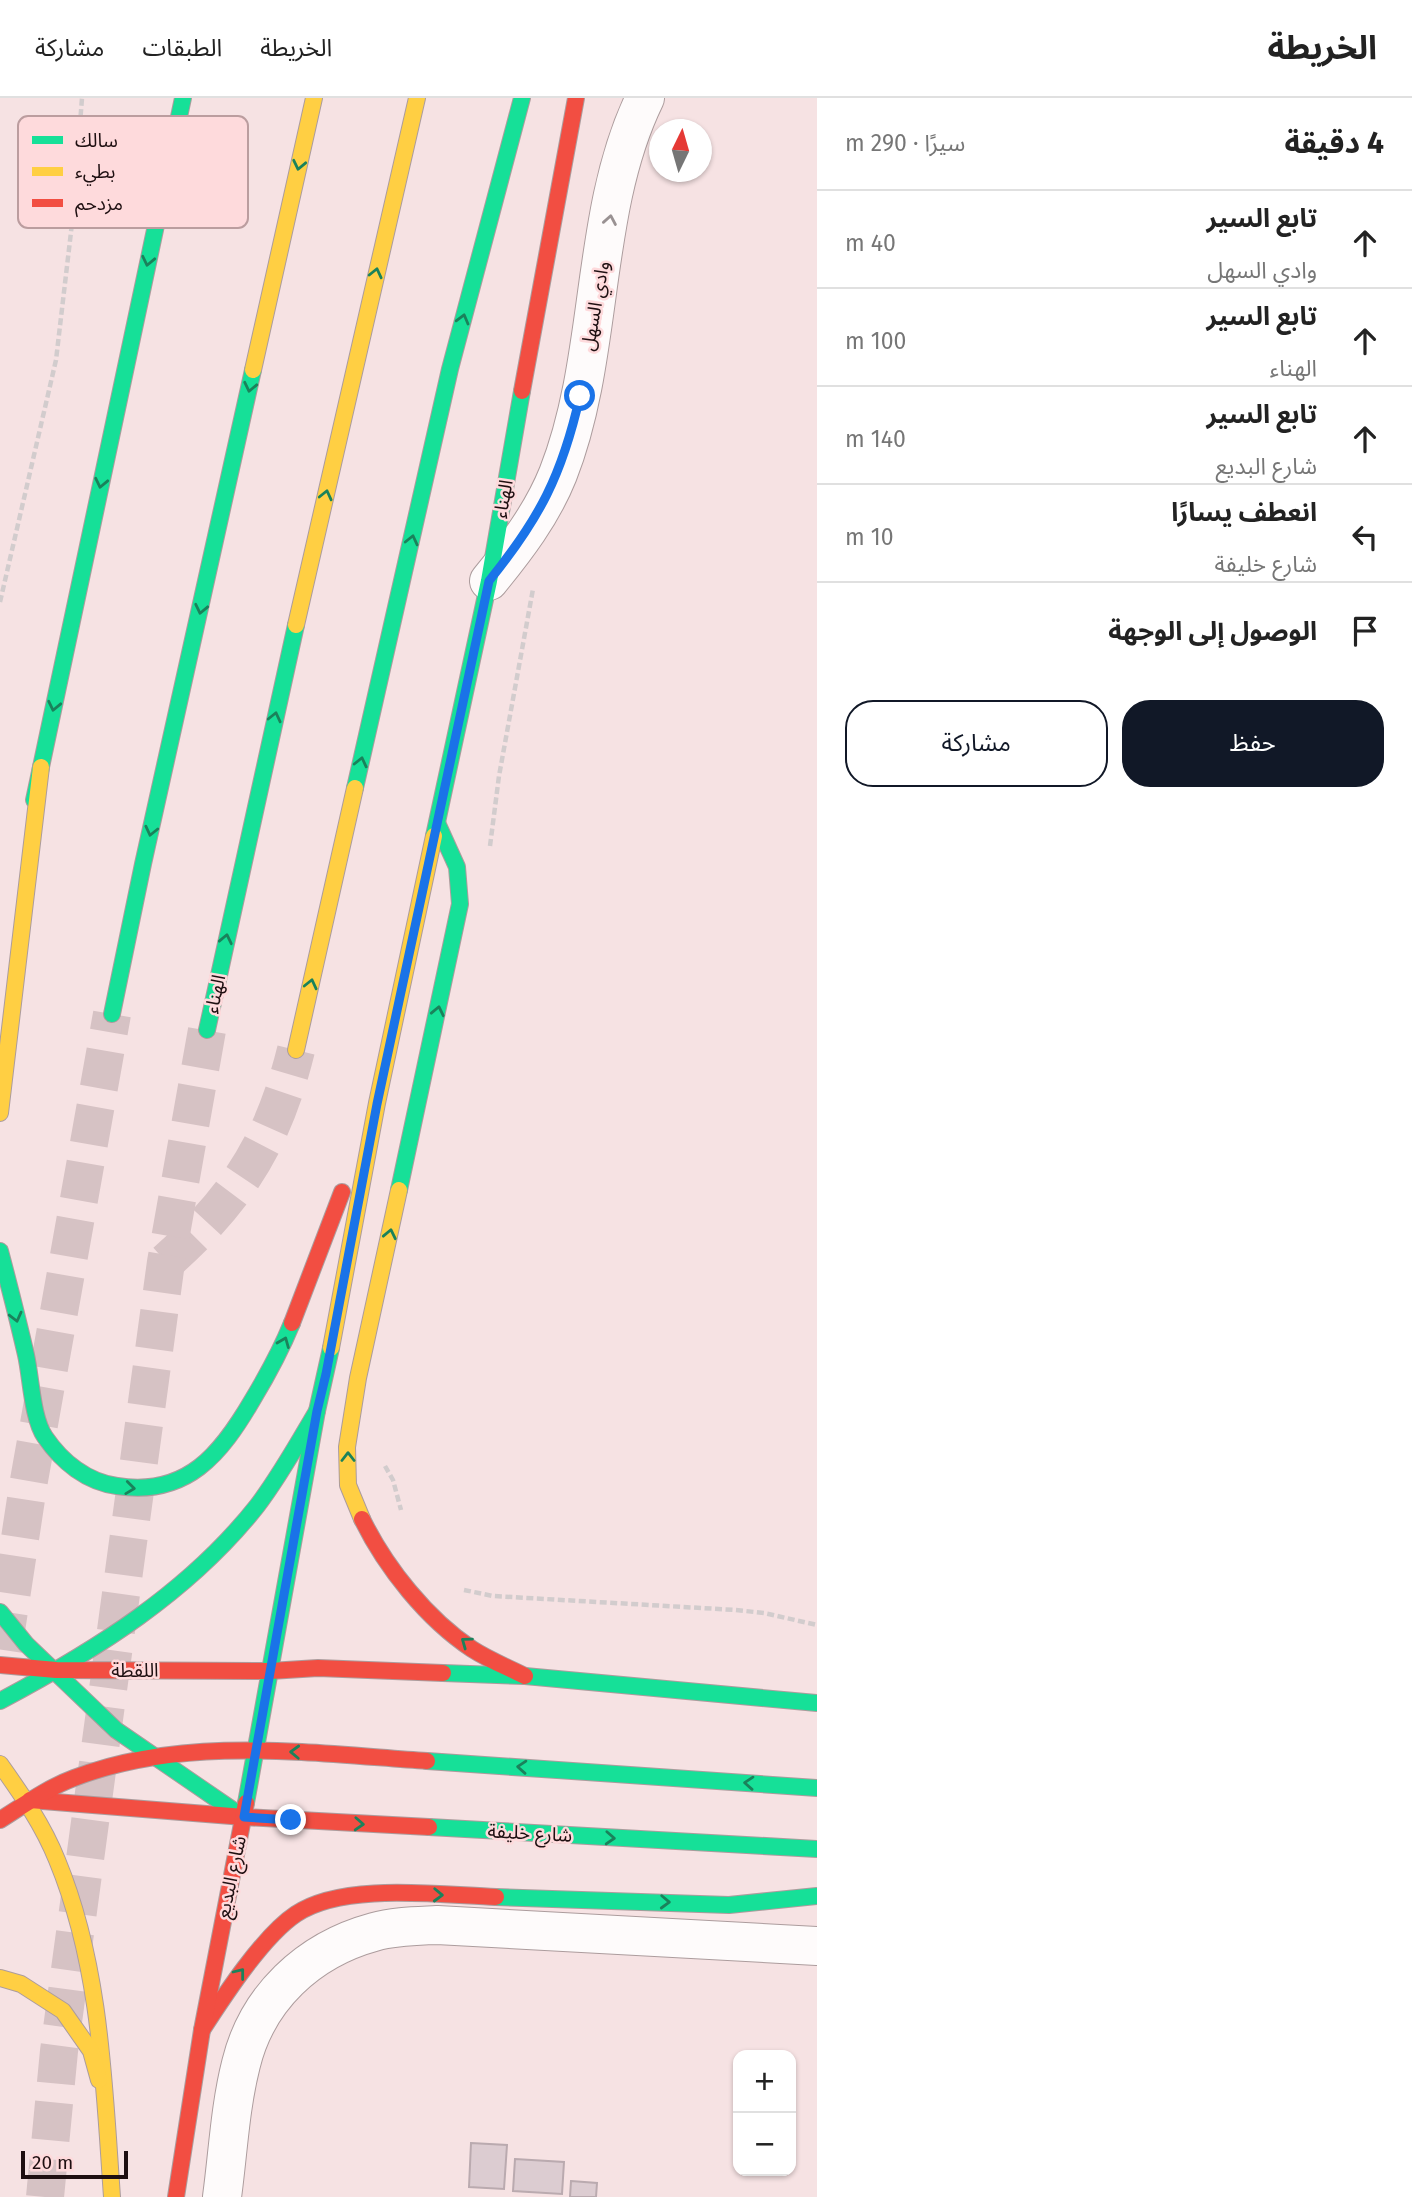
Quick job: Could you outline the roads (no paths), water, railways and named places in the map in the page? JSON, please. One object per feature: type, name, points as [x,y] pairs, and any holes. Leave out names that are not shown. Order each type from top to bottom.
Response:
[{"type":"main road","points":[[179,116],[183,98]]},
{"type":"main road","points":[[112,1014],[314,98]]},
{"type":"main road","name":"الهناء","points":[[207,1030],[267,751],[417,98]]},
{"type":"main road","points":[[296,1050],[450,369],[523,98]]},
{"type":"main road","name":"الهناء","points":[[377,1104],[489,581],[542,274],[576,98]]},
{"type":"main road","points":[[6,924],[155,228]]},
{"type":"main road","points":[[0,1113],[41,767]]},
{"type":"main road","points":[[438,825],[457,867],[460,904],[358,1378],[348,1440],[348,1483],[364,1524],[398,1575],[430,1610],[465,1644],[525,1676]]},
{"type":"main road","points":[[0,1251],[43,1435],[68,1465],[101,1484],[140,1490],[178,1482],[210,1461],[233,1434],[281,1351],[377,1104]]},
{"type":"main road","name":"شارع البديع","points":[[176,2197],[202,2029],[377,1104]]},
{"type":"main road","points":[[0,1702],[105,1642],[144,1615],[198,1570],[244,1521],[276,1479],[317,1411]]},
{"type":"main road","points":[[0,1612],[26,1644],[56,1670],[100,1716],[150,1755],[244,1817]]},
{"type":"main road","name":"اللقطة","points":[[0,1665],[56,1670],[270,1671]]},
{"type":"main road","points":[[270,1671],[318,1668],[525,1676],[817,1703]]},
{"type":"main road","points":[[0,1820],[28,1800],[67,1781],[108,1766],[150,1755],[208,1750],[256,1750],[817,1788]]},
{"type":"main road","points":[[0,1764],[28,1800],[57,1859],[82,1938],[93,2003],[112,2197]]},
{"type":"main road","points":[[0,1798],[244,1817]]},
{"type":"main road","name":"شارع خليفة","points":[[244,1817],[817,1849]]},
{"type":"main road","points":[[202,2029],[226,1991],[254,1955],[286,1922],[298,1912],[340,1898],[388,1893],[729,1905],[817,1896]]},
{"type":"main road","points":[[0,1978],[21,1984],[63,2011],[91,2051],[104,2099]]},
{"type":"street","name":"وادي السهل","points":[[489,581],[516,548],[538,513],[557,476],[571,436],[618,172],[631,128],[645,98]]},
{"type":"street","points":[[222,2197],[236,2087],[259,2015],[294,1975],[321,1953],[345,1941],[403,1926],[438,1925],[817,1946]]},
{"type":"tunnel","points":[[3,1650],[28,1486],[112,1014]]},
{"type":"tunnel","points":[[45,2197],[59,2051],[166,1262],[207,1030]]},
{"type":"tunnel","points":[[166,1262],[213,1215],[249,1167],[276,1113],[296,1050]]}]
